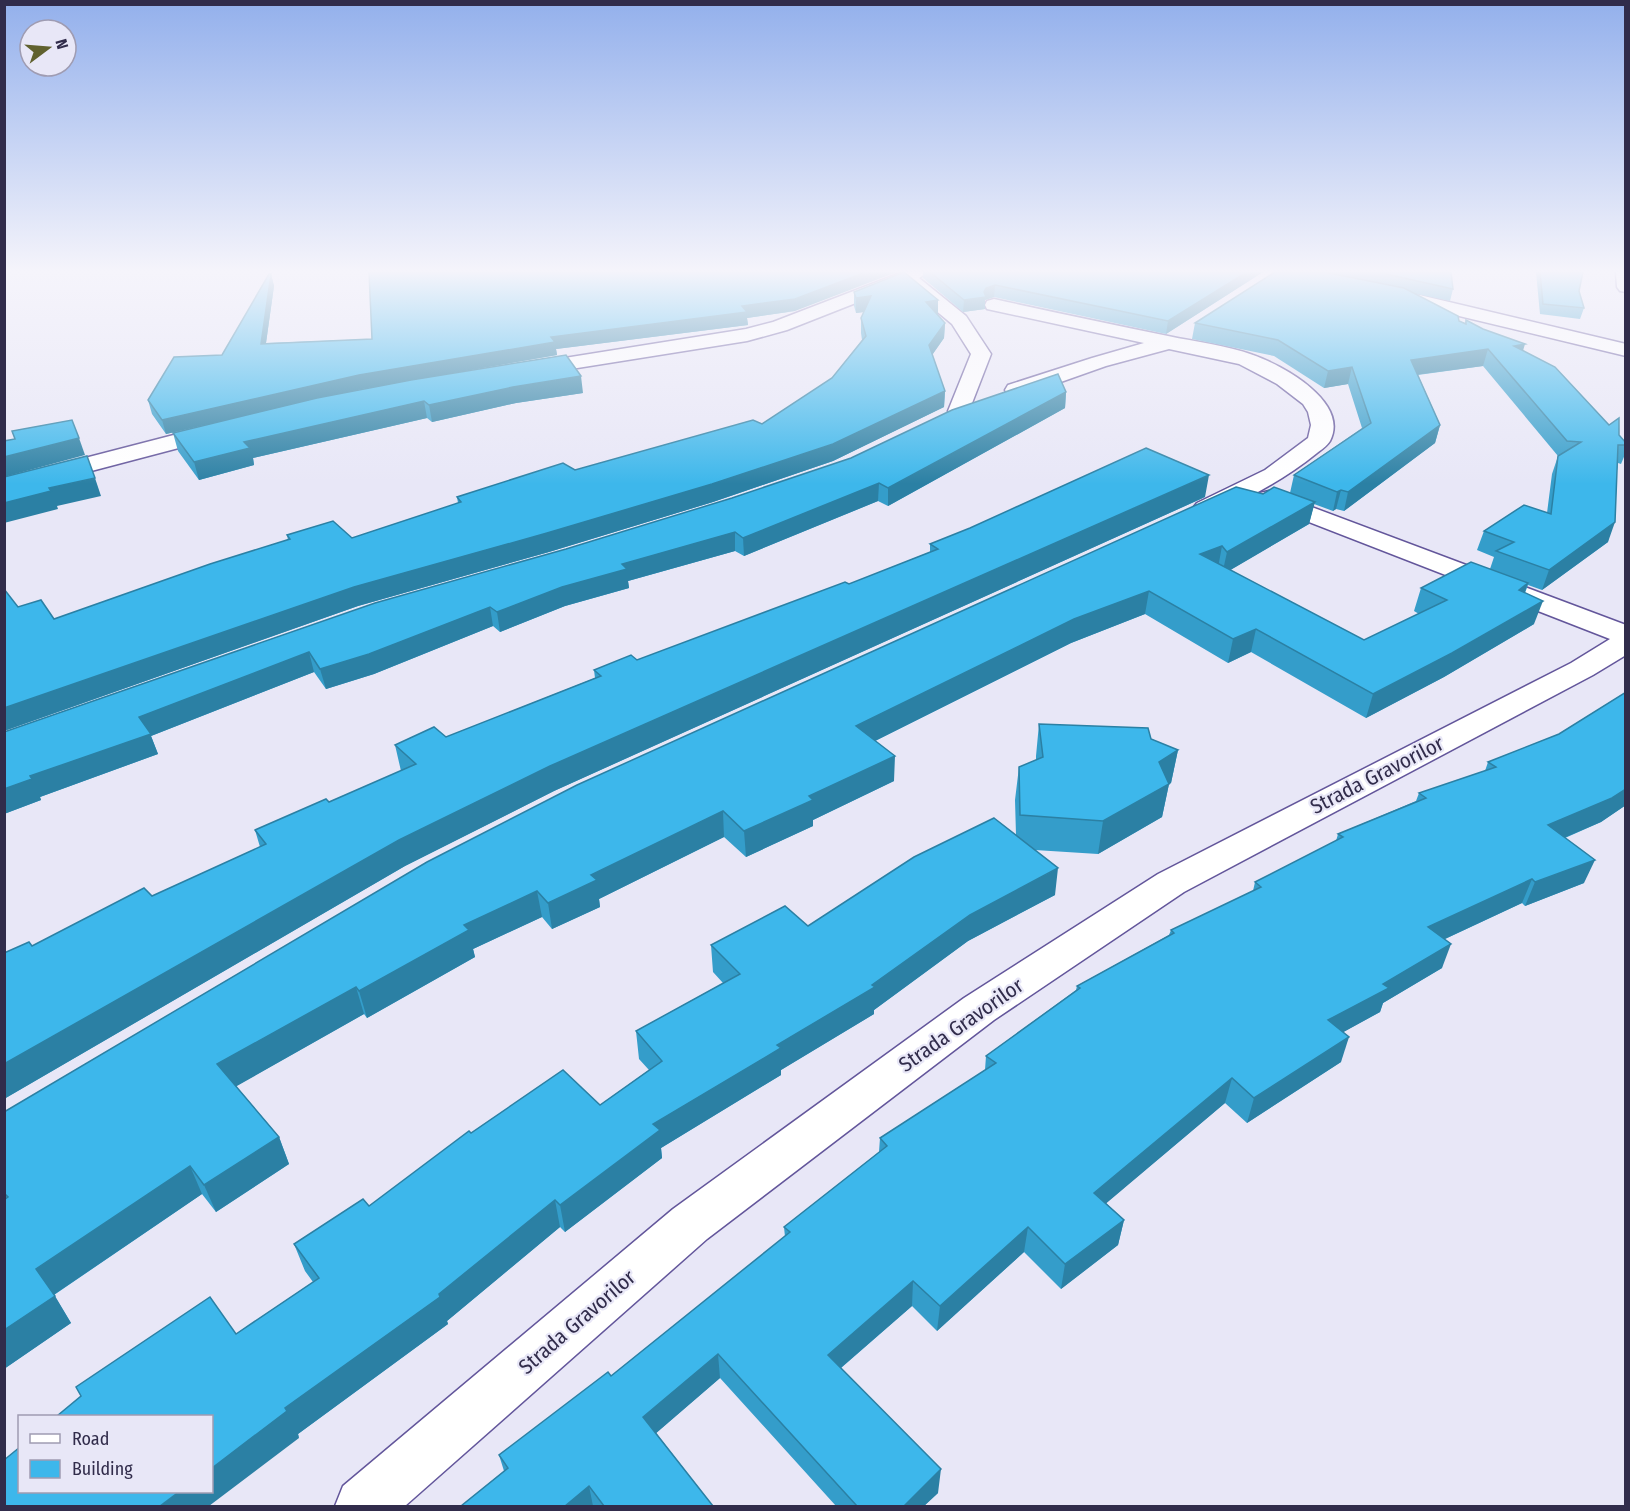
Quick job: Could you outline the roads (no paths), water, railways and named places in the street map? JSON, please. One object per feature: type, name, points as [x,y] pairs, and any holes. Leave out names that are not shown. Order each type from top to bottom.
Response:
[{"type":"street","points":[[508,373],[700,343]]},
{"type":"street","points":[[977,343],[981,354],[968,409],[1099,362],[1168,343]]},
{"type":"street","points":[[1172,343],[1245,359],[1277,373],[1308,395],[1322,418],[1319,439],[1293,464],[1247,489],[1182,519]]},
{"type":"street","points":[[1594,343],[1626,350]]},
{"type":"street","points":[[4,487],[236,426]]},
{"type":"street","points":[[1247,489],[1626,635]]},
{"type":"street","name":"Strada Gravorilor","points":[[363,1506],[690,1224],[979,1009],[1172,883],[1582,669],[1626,642]]}]
